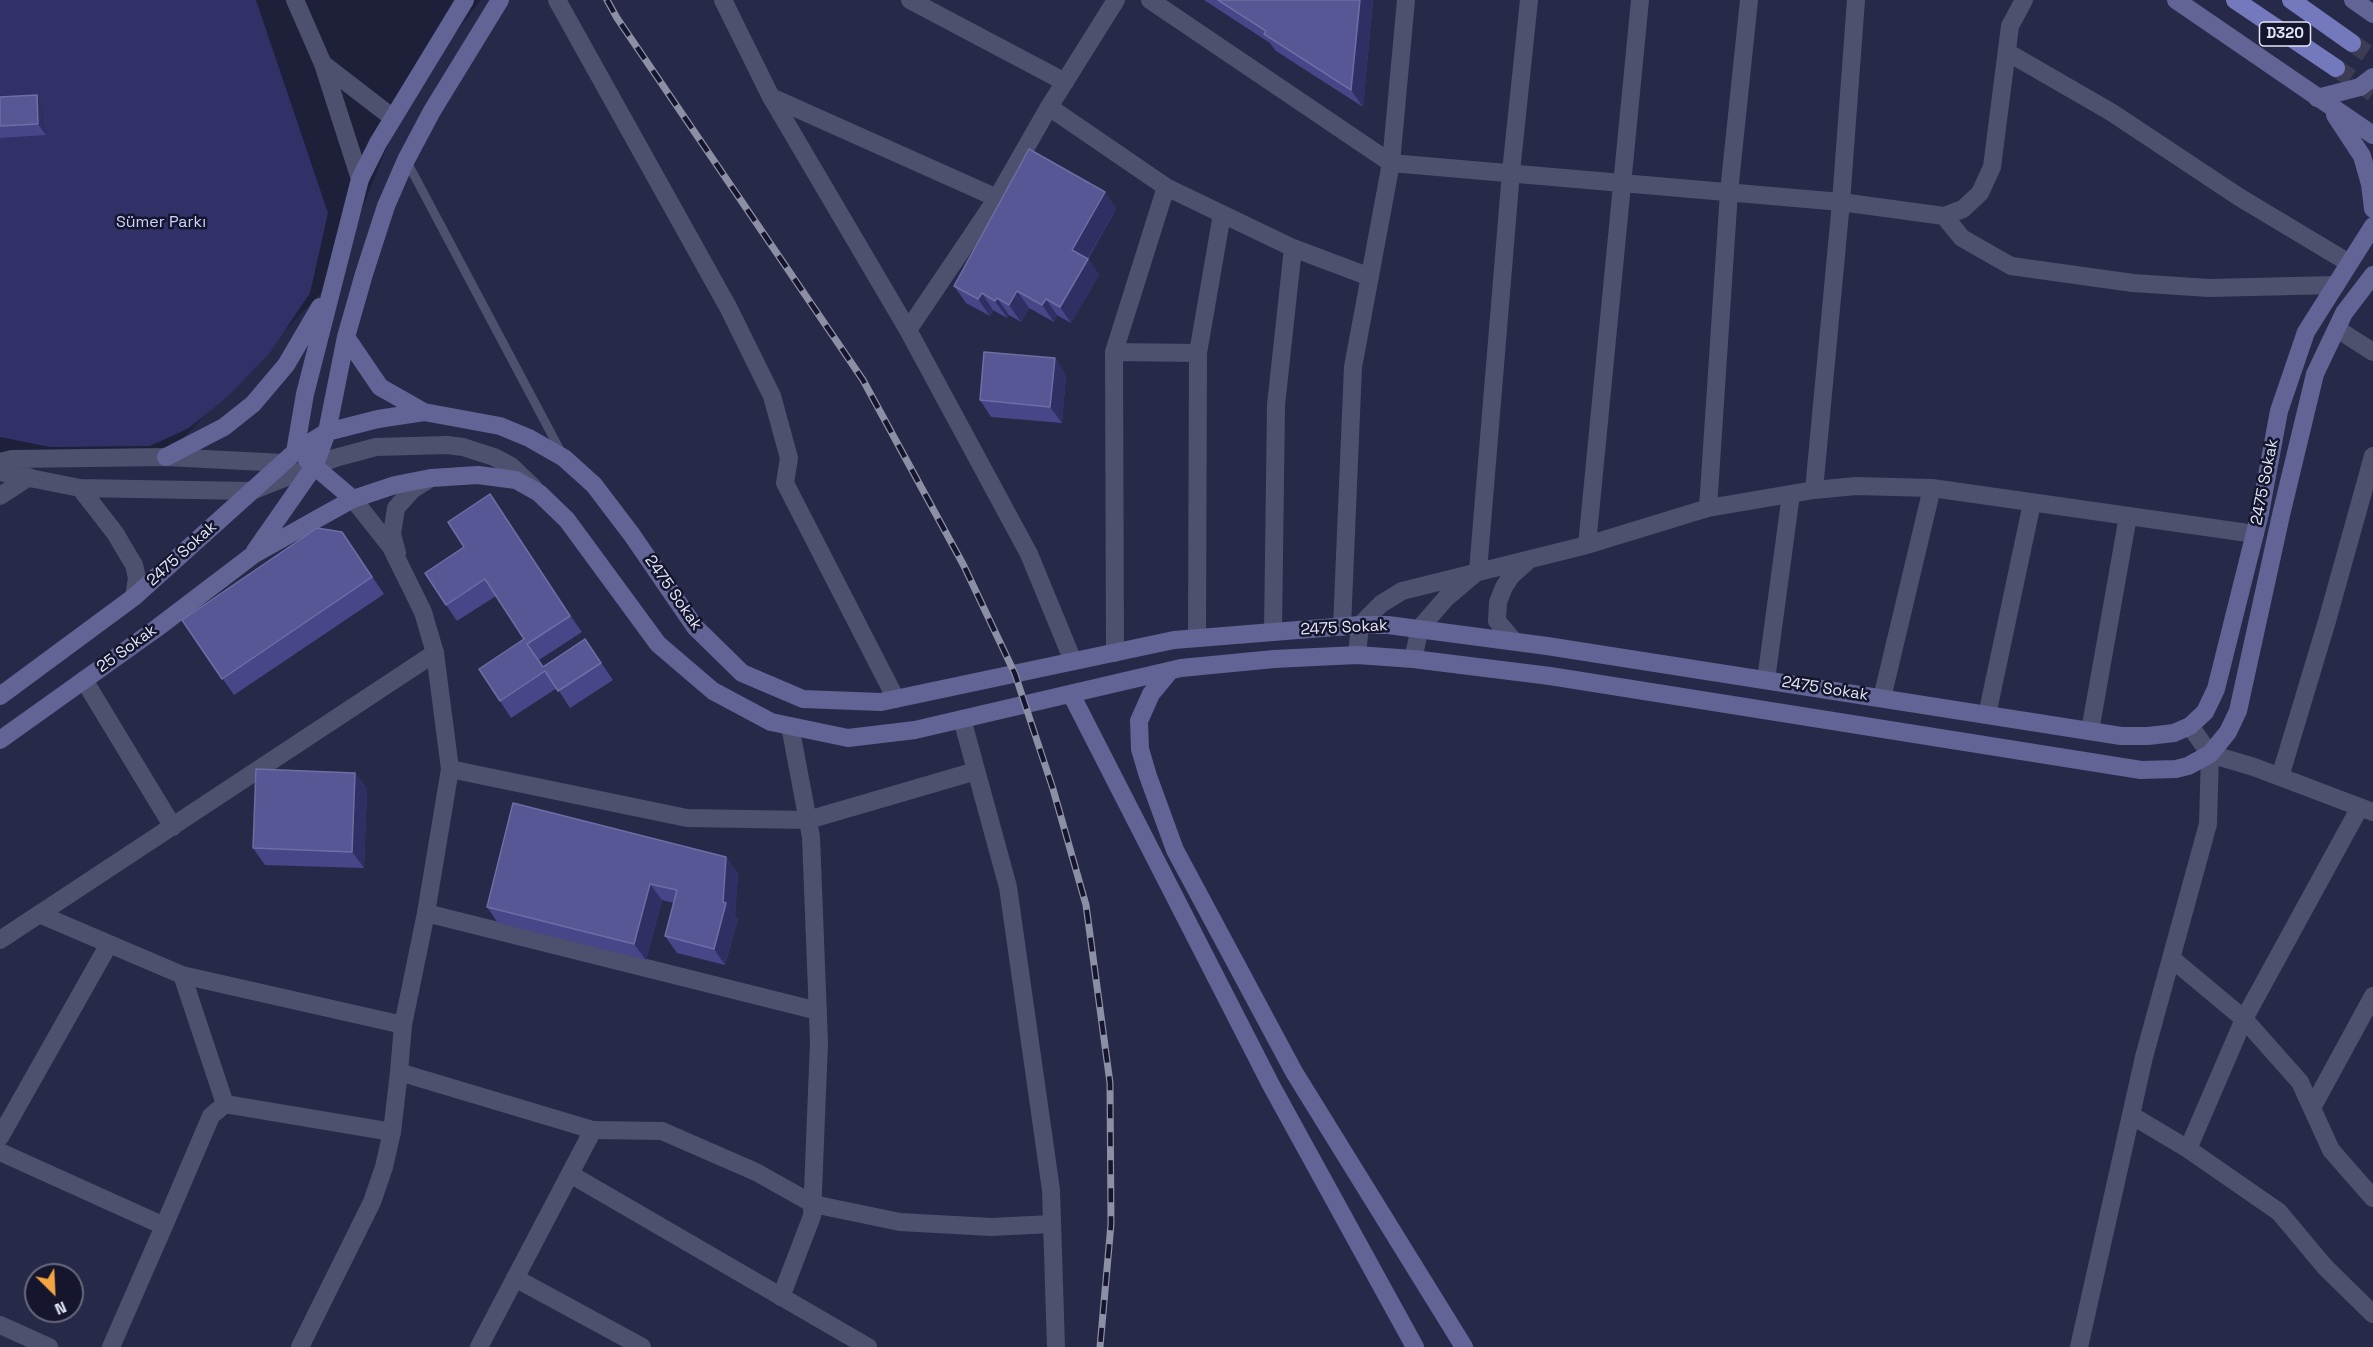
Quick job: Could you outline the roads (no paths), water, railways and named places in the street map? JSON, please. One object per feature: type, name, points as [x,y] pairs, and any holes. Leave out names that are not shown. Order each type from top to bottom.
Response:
[{"type":"main road","points":[[353,499],[315,465],[289,457],[360,179],[393,118],[465,0]]},
{"type":"main road","points":[[252,555],[315,465],[327,432],[346,337],[386,206],[406,160],[432,111],[500,0]]},
{"type":"main road","points":[[2176,0],[2373,135]]},
{"type":"main road","name":"D320","points":[[2235,0],[2336,68]]},
{"type":"main road","name":"D320","points":[[2291,0],[2352,43]]},
{"type":"main road","points":[[2322,101],[2361,87],[2373,77]]},
{"type":"main road","points":[[2322,101],[2362,156],[2370,184],[2373,209]]},
{"type":"main road","name":"2475 Sokak","points":[[134,597],[289,457],[327,432],[378,419],[424,412],[500,426],[530,438],[564,458],[594,485],[632,535],[695,627],[742,673],[803,699],[881,702],[1174,640],[1351,626],[1420,628],[1514,641],[2121,736],[2174,733],[2190,726],[2205,712],[2216,689],[2255,534],[2279,411],[2306,332],[2373,226]]},
{"type":"main road","name":"2475 Sokak","points":[[252,555],[353,499],[395,484],[431,478],[478,475],[516,480],[539,493],[567,520],[658,644],[713,691],[771,722],[849,738],[915,729],[1170,671],[1274,658],[1357,655],[1413,659],[1550,676],[2141,770],[2176,769],[2188,766],[2210,754],[2228,732],[2238,711],[2315,374],[2344,313],[2373,275]]},
{"type":"main road","points":[[166,457],[224,427],[253,404],[286,365],[312,323],[334,279]]},
{"type":"main road","points":[[346,337],[380,387],[424,412]]},
{"type":"main road","name":"25 Sokak","points":[[0,740],[252,555]]},
{"type":"main road","points":[[0,696],[134,597]]},
{"type":"main road","points":[[1170,671],[1151,694],[1139,721],[1140,748],[1145,766],[1158,808],[1175,850],[1294,1072],[1464,1347]]},
{"type":"main road","points":[[1071,694],[1271,1085],[1415,1347]]},
{"type":"street","points":[[295,0],[323,64],[360,179]]},
{"type":"street","points":[[557,0],[728,307],[772,396],[789,458],[785,483],[896,699]]},
{"type":"street","points":[[723,0],[771,97],[908,330],[1029,554],[1072,661]]},
{"type":"street","points":[[910,0],[1065,82]]},
{"type":"street","points":[[908,330],[997,198],[1049,106],[1116,0]]},
{"type":"street","points":[[1149,0],[1391,163],[1841,202],[1944,216],[1963,209],[1980,192],[1992,167],[2010,27],[2024,0]]},
{"type":"street","points":[[1357,655],[1351,626],[1353,367],[1391,163],[1406,0]]},
{"type":"street","points":[[1413,659],[1420,628],[1446,598],[1478,571],[1511,172],[1529,0]]},
{"type":"street","points":[[1587,545],[1640,0]]},
{"type":"street","points":[[1708,508],[1729,192],[1749,0]]},
{"type":"street","points":[[1814,490],[1841,202],[1856,0]]},
{"type":"street","points":[[2007,52],[2111,112],[2239,197],[2349,264]]},
{"type":"street","points":[[323,64],[393,118]]},
{"type":"street","points":[[771,97],[997,198]]},
{"type":"street","points":[[1049,106],[1166,187],[1293,249],[1370,277]]},
{"type":"street","points":[[1115,653],[1114,352],[1166,187]]},
{"type":"street","points":[[1197,638],[1198,354],[1222,214]]},
{"type":"street","points":[[1944,216],[1962,238],[2011,266],[2133,283],[2209,288],[2336,285]]},
{"type":"street","points":[[1273,632],[1276,405],[1293,249]]},
{"type":"street","points":[[2337,329],[2373,352]]},
{"type":"street","points":[[1114,352],[1198,354]]},
{"type":"street","points":[[0,472],[80,488],[251,491],[315,465],[376,447],[455,446],[479,451],[511,466],[539,493]]},
{"type":"street","points":[[2280,777],[2373,456]]},
{"type":"street","points":[[0,462],[12,459],[289,457]]},
{"type":"street","points":[[0,496],[29,477]]},
{"type":"street","points":[[398,561],[392,534],[396,508],[412,490],[431,478]]},
{"type":"street","points":[[1351,626],[1402,591],[1587,545],[1708,508],[1814,490],[1856,486],[1932,488],[2255,534]]},
{"type":"street","points":[[80,488],[116,533],[134,565],[137,578],[134,597]]},
{"type":"street","points":[[1882,698],[1932,488]]},
{"type":"street","points":[[1766,680],[1791,494]]},
{"type":"street","points":[[300,1347],[372,1202],[384,1167],[392,1132],[403,1025],[426,913],[450,769],[435,653],[423,612],[391,547],[353,499]]},
{"type":"street","points":[[1987,715],[2032,502]]},
{"type":"street","points":[[2090,731],[2128,516]]},
{"type":"street","points":[[1514,641],[1497,621],[1498,602],[1511,576],[1531,558]]},
{"type":"street","points":[[0,940],[435,653]]},
{"type":"street","points":[[84,680],[173,826]]},
{"type":"street","points":[[962,719],[1008,887],[1051,1190],[1056,1347]]},
{"type":"street","points":[[781,1297],[812,1216],[819,1042],[811,837],[790,726]]},
{"type":"street","points":[[2188,1149],[2244,1019],[2367,810],[2280,777],[2210,754],[2190,726]]},
{"type":"street","points":[[2079,1347],[2144,1057],[2208,824],[2210,754]]},
{"type":"street","points":[[450,769],[687,818],[808,820],[976,771]]},
{"type":"street","points":[[426,913],[818,1011]]},
{"type":"street","points":[[39,914],[182,975],[403,1025]]},
{"type":"street","points":[[0,1137],[109,944]]},
{"type":"street","points":[[2171,958],[2244,1019],[2300,1082],[2331,1150],[2372,1196]]},
{"type":"street","points":[[182,975],[225,1104]]},
{"type":"street","points":[[2312,1108],[2373,996]]},
{"type":"street","points":[[399,1072],[593,1130],[662,1131],[756,1172],[813,1204],[900,1222],[991,1227],[1052,1224]]},
{"type":"street","points":[[225,1104],[392,1132]]},
{"type":"street","points":[[111,1347],[211,1116],[225,1104]]},
{"type":"street","points":[[2131,1115],[2188,1149],[2279,1212],[2325,1267],[2373,1314]]},
{"type":"street","points":[[478,1347],[593,1130]]},
{"type":"street","points":[[0,1152],[164,1226]]},
{"type":"street","points":[[570,1174],[781,1297],[851,1342],[868,1347]]},
{"type":"street","points":[[515,1278],[642,1347]]},
{"type":"street","points":[[0,1325],[49,1347]]},
{"type":"lane","points":[[406,160],[564,458]]},
{"type":"tunnel","points":[[2352,43],[2373,57]]},
{"type":"tunnel","points":[[2336,68],[2373,93]]},
{"type":"railway","points":[[607,0],[863,380],[964,566],[1015,674],[1053,789],[1086,905],[1110,1083],[1111,1224],[1100,1347]]},
{"type":"park label","name":"Sümer Parkı","points":[[161,223]]}]
